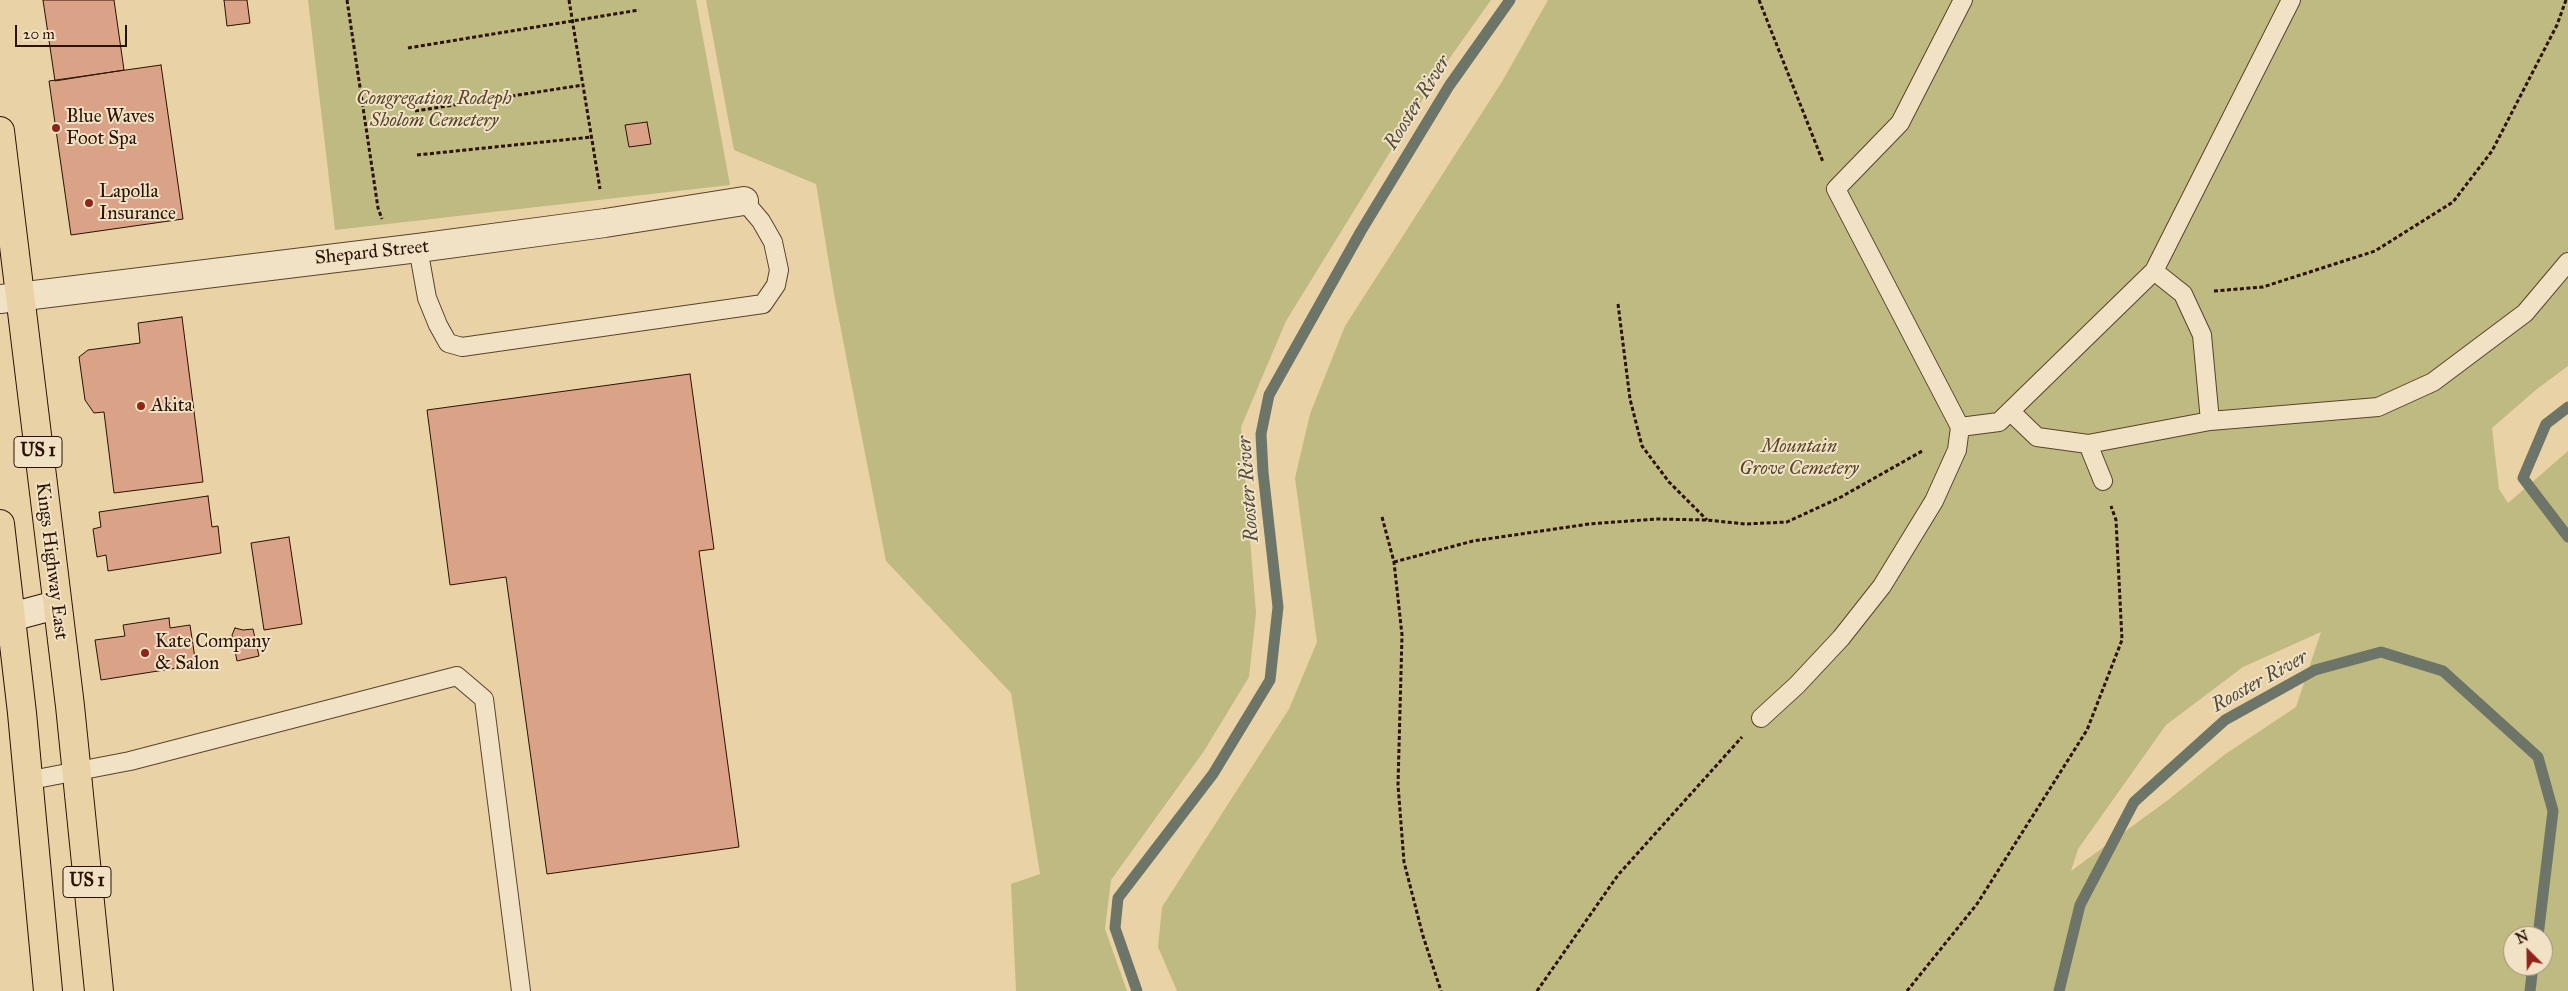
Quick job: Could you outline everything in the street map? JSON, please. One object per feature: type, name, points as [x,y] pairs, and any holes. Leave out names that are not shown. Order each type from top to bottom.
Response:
[{"type":"main road","name":"Kings Highway East","points":[[0,132],[10,298],[70,706],[99,991]]},
{"type":"main road","name":"US 1","points":[[0,524],[6,621],[26,781],[48,991]]},
{"type":"street","name":"Shepard Street","points":[[10,298],[407,250],[744,202]]},
{"type":"street","points":[[6,621],[56,605]]},
{"type":"lane","points":[[1760,718],[1797,685],[1841,638],[1882,586],[1934,500],[1957,450],[1960,427],[1836,190],[1900,123],[1963,0]]},
{"type":"lane","points":[[1960,427],[2000,422],[2154,270],[2291,0]]},
{"type":"lane","points":[[407,250],[448,344],[462,348],[763,304],[776,285],[779,270],[773,242],[761,221],[744,202]]},
{"type":"lane","points":[[2010,411],[2038,437],[2088,444],[2210,422],[2378,407],[2433,382],[2525,313],[2568,262]]},
{"type":"lane","points":[[2154,270],[2184,294],[2202,335],[2210,422]]},
{"type":"lane","points":[[2088,444],[2103,480]]},
{"type":"lane","points":[[26,781],[130,761],[457,676],[484,699],[521,991]]},
{"type":"path","points":[[347,0],[378,208],[407,250]]},
{"type":"path","points":[[569,0],[605,223]]},
{"type":"path","points":[[1759,0],[1836,190]]},
{"type":"path","points":[[2184,294],[2263,287],[2375,252],[2453,202],[2492,150],[2557,25],[2566,0]]},
{"type":"path","points":[[408,48],[639,10]]},
{"type":"path","points":[[415,111],[583,85]]},
{"type":"path","points":[[416,155],[592,137]]},
{"type":"path","points":[[1618,304],[1630,399],[1642,446],[1669,482],[1707,520]]},
{"type":"path","points":[[1394,562],[1473,541],[1589,524],[1656,519],[1707,520],[1744,524],[1786,522],[1841,497],[1960,427]]},
{"type":"path","points":[[1906,991],[1977,904],[2087,730],[2122,640],[2116,520],[2103,480]]},
{"type":"path","points":[[1382,517],[1394,562],[1402,635],[1398,784],[1404,862],[1423,936],[1441,991]]},
{"type":"path","points":[[1537,991],[1618,875],[1760,718]]},
{"type":"green space","name":"Congregation Rodeph Sholom Cemetery","points":[[308,0],[696,0],[730,185],[335,230]]},
{"type":"green space","points":[[706,0],[1491,0],[1437,76],[1286,321],[1241,427],[1256,613],[1249,677],[1204,751],[1111,880],[1105,929],[1127,991],[1016,991],[1011,884],[1040,874],[1011,693],[886,561],[834,294],[816,184],[734,150]]},
{"type":"green space","name":"Mountain Grove Cemetery","points":[[1548,0],[2568,0],[2568,366],[2537,389],[2492,428],[2499,489],[2508,503],[2568,451],[2568,991],[1177,991],[1158,947],[1162,907],[1289,709],[1317,642],[1295,478],[1310,414],[1345,326],[1503,80]],"holes":[[[2321,632],[2296,707],[2224,755],[2168,800],[2071,871],[2078,849],[2166,725],[2243,667]]]},
{"type":"building","points":[[43,0],[114,0],[124,70],[55,81]]},
{"type":"building","points":[[224,0],[247,0],[250,23],[227,26]]},
{"type":"building","points":[[161,65],[183,219],[71,235],[49,81]]},
{"type":"building","points":[[647,122],[651,144],[629,147],[625,125]]},
{"type":"building","name":"Akita","points":[[182,317],[203,482],[114,493],[104,412],[94,413],[85,400],[79,357],[88,350],[140,343],[138,323]]},
{"type":"building","points":[[690,374],[714,549],[699,551],[739,847],[547,874],[506,577],[450,585],[427,410]]},
{"type":"building","points":[[208,496],[212,527],[218,526],[221,553],[108,571],[106,555],[97,557],[93,529],[101,527],[99,512]]},
{"type":"building","points":[[289,537],[302,624],[264,630],[251,543]]},
{"type":"building","name":"Kate Company & Salon","points":[[169,618],[170,628],[190,625],[196,665],[101,680],[95,640],[125,636],[123,625]]},
{"type":"building","points":[[235,628],[243,630],[253,629],[259,656],[237,661],[232,635]]},
{"type":"waterway","name":"Rooster River","points":[[1137,991],[1115,928],[1118,898],[1213,774],[1270,680],[1278,607],[1263,472],[1261,434],[1269,395],[1361,231],[1449,86],[1510,0]]},
{"type":"waterway","name":"Rooster River","points":[[2568,407],[2546,424],[2523,478],[2568,537]]},
{"type":"waterway","name":"Rooster River","points":[[2059,991],[2080,905],[2134,802],[2225,720],[2315,670],[2381,652],[2443,671],[2538,757],[2553,811],[2539,926]]},
{"type":"waterway","name":"Rooster River","points":[[2530,991],[2532,976]]},
{"type":"place","name":"Blue Waves Foot Spa","points":[[56,128]]},
{"type":"place","name":"Lapolla Insurance","points":[[89,203]]},
{"type":"place","name":"Akita","points":[[141,406]]},
{"type":"place","name":"Kate Company & Salon","points":[[145,653]]}]
